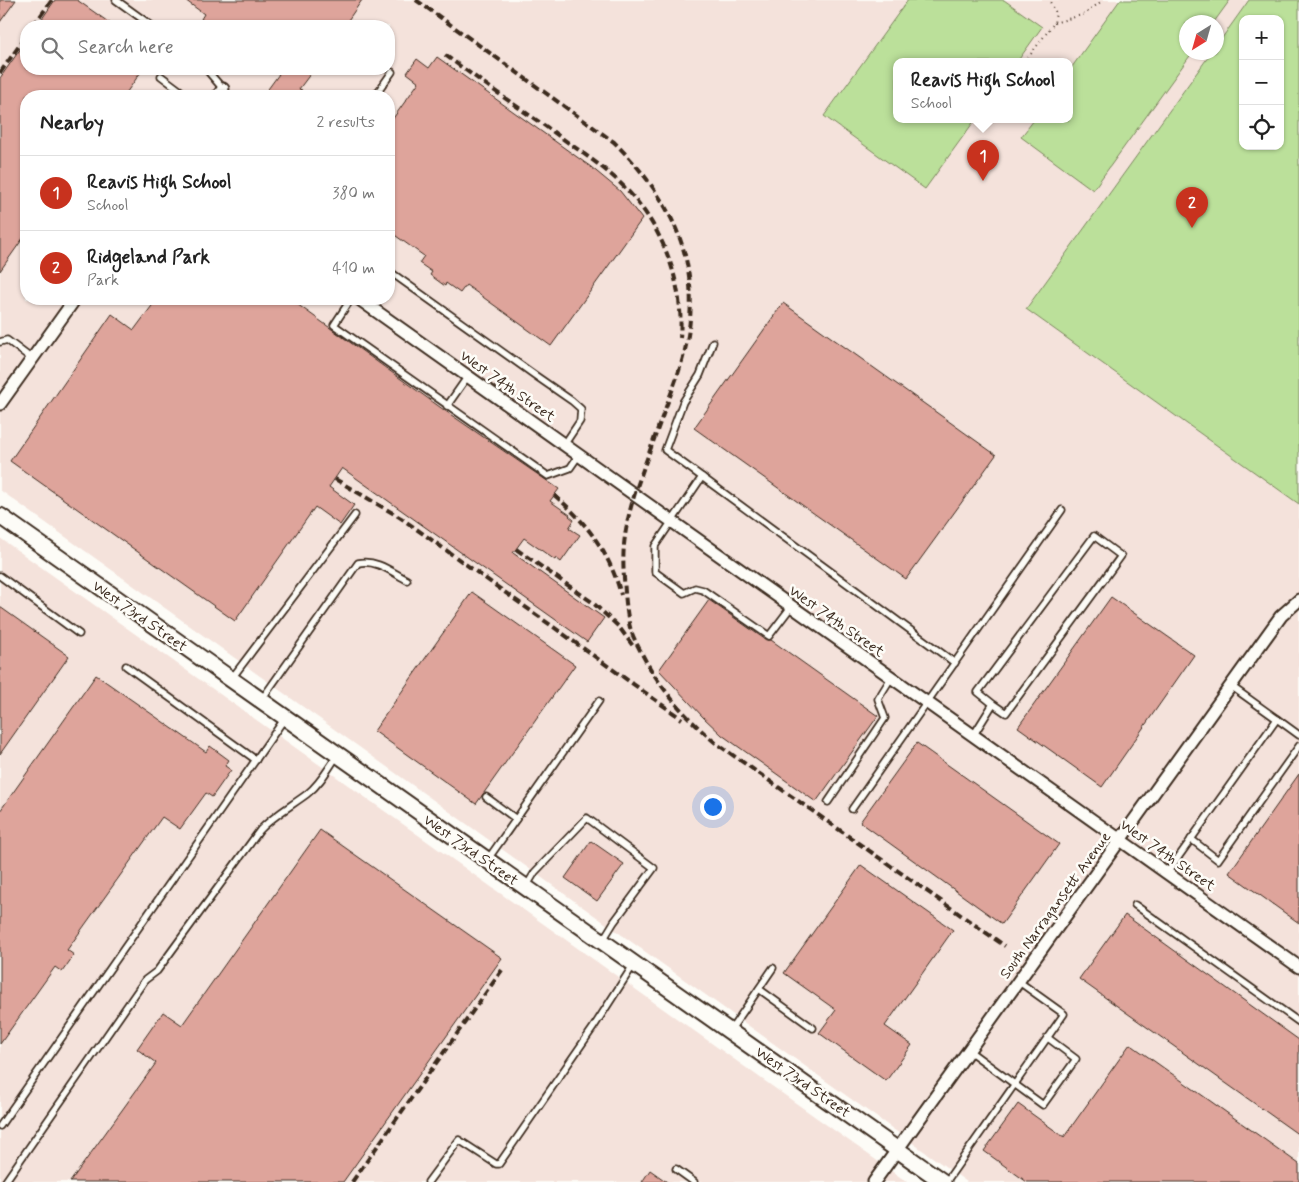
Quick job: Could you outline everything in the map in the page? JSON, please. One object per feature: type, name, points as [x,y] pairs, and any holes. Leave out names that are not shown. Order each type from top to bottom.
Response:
[{"type":"street","points":[[0,404],[71,305]]},
{"type":"street","name":"West 74th Street","points":[[367,305],[1299,968]]},
{"type":"street","name":"West 73rd Street","points":[[0,516],[337,756],[945,1182]]},
{"type":"street","name":"South Narragansett Avenue","points":[[874,1182],[1281,616],[1299,600]]},
{"type":"lane","points":[[116,0],[144,20]]},
{"type":"lane","points":[[210,75],[218,90]]},
{"type":"lane","points":[[379,90],[390,75]]},
{"type":"lane","points":[[161,76],[180,90]]},
{"type":"lane","points":[[395,275],[572,400],[581,409],[580,421],[564,445]]},
{"type":"lane","points":[[347,305],[334,325],[548,476],[570,468],[579,455]]},
{"type":"lane","points":[[0,342],[7,340],[32,359]]},
{"type":"lane","points":[[713,342],[700,375],[683,402],[665,450],[955,663]]},
{"type":"lane","points":[[447,406],[468,376]]},
{"type":"lane","points":[[702,477],[655,546],[655,572],[684,593],[695,588],[703,590],[769,636],[791,606]]},
{"type":"lane","points":[[852,809],[1062,510]]},
{"type":"lane","points":[[231,680],[355,515]]},
{"type":"lane","points":[[1094,536],[1121,556],[1006,713],[993,704],[978,692],[1094,536]]},
{"type":"lane","points":[[260,701],[358,563],[368,561],[407,580]]},
{"type":"lane","points":[[0,576],[79,634]]},
{"type":"lane","points":[[126,666],[256,760]]},
{"type":"lane","points":[[828,802],[884,718],[878,699],[891,678]]},
{"type":"lane","points":[[1231,686],[1299,735]]},
{"type":"lane","points":[[486,860],[599,701]]},
{"type":"lane","points":[[973,736],[993,704]]},
{"type":"lane","points":[[0,1126],[285,718]]},
{"type":"lane","points":[[1167,873],[1277,719]]},
{"type":"lane","points":[[1191,839],[1218,860],[1299,746]]},
{"type":"lane","points":[[5,1182],[145,980],[157,971],[260,830],[280,812],[308,794],[325,775],[337,756]]},
{"type":"lane","points":[[486,797],[516,819]]},
{"type":"lane","points":[[525,888],[535,872],[587,818],[654,868],[614,922],[602,942]]},
{"type":"lane","points":[[1135,905],[1299,1022]]},
{"type":"lane","points":[[428,1182],[459,1140],[496,1164],[499,1164],[593,1028],[634,964]]},
{"type":"lane","points":[[730,1031],[773,968]]},
{"type":"lane","points":[[945,1182],[1064,1014],[1018,981]]},
{"type":"lane","points":[[758,989],[813,1028]]},
{"type":"lane","points":[[968,1050],[1043,1105],[1076,1059],[1048,1038]]},
{"type":"lane","points":[[676,1169],[694,1182]]},
{"type":"path","points":[[1028,58],[1054,24],[1056,13],[1049,0]]},
{"type":"path","points":[[1054,24],[1085,14],[1103,0]]},
{"type":"shaded area","points":[[0,0],[1249,0],[1224,35],[1224,15],[1179,15],[1179,60],[1206,60],[1026,309],[1299,504],[1299,1182],[967,1182],[0,490]]},
{"type":"shaded area","points":[[0,538],[907,1182],[0,1182]]},
{"type":"green space","points":[[908,0],[1004,0],[1042,27],[1020,58],[893,58],[893,123],[973,123],[925,189],[824,116]]},
{"type":"green space","points":[[1120,0],[1230,0],[1219,15],[1179,15],[1179,60],[1187,60],[1093,190],[1021,137],[1032,123],[1073,123],[1073,65]]},
{"type":"green space","points":[[1249,0],[1299,0],[1299,504],[1026,309],[1206,60],[1224,60],[1224,35]]},
{"type":"building","points":[[0,0],[16,0],[0,22]]},
{"type":"building","points":[[55,0],[77,0],[105,20],[41,20]]},
{"type":"building","points":[[185,0],[362,0],[348,20],[202,20],[201,19],[204,14]]},
{"type":"building","points":[[20,50],[20,75],[139,75],[128,90],[20,90],[20,243],[0,271],[0,78]]},
{"type":"building","points":[[437,57],[591,167],[620,191],[642,219],[551,346],[466,285],[460,293],[446,283],[445,286],[430,275],[432,272],[419,263],[424,256],[395,235],[395,116],[419,82],[407,73],[417,59],[429,68]]},
{"type":"building","points":[[278,75],[310,75],[299,89],[302,90],[267,90]]},
{"type":"building","points":[[783,303],[996,455],[906,579],[694,428]]},
{"type":"building","points":[[153,305],[298,305],[444,410],[559,489],[550,501],[570,515],[574,520],[569,528],[580,535],[561,562],[556,558],[555,560],[524,538],[513,553],[604,618],[587,642],[342,468],[329,487],[354,505],[340,525],[315,507],[235,621],[10,461],[112,314],[134,330]]},
{"type":"building","points":[[472,592],[575,665],[476,804],[374,731]]},
{"type":"building","points":[[1111,597],[1194,655],[1102,787],[1018,727]]},
{"type":"building","points":[[709,600],[766,640],[771,640],[878,716],[816,802],[722,735],[659,670]]},
{"type":"building","points":[[0,607],[69,656],[0,754]]},
{"type":"building","points":[[96,675],[206,752],[210,746],[229,760],[225,766],[231,770],[212,797],[206,793],[180,829],[162,817],[67,950],[74,955],[62,972],[55,967],[0,1044],[0,811]]},
{"type":"building","points":[[917,743],[1059,844],[1002,924],[860,822]]},
{"type":"building","points":[[1299,774],[1299,923],[1229,873]]},
{"type":"building","points":[[320,830],[502,958],[343,1182],[70,1182],[156,1063],[137,1049],[163,1012],[182,1025]]},
{"type":"building","points":[[591,841],[624,864],[597,901],[565,878]]},
{"type":"building","points":[[861,865],[953,930],[885,1026],[912,1045],[886,1081],[819,1033],[836,1010],[784,973]]},
{"type":"building","points":[[1125,915],[1299,1040],[1299,1135],[1079,979]]},
{"type":"building","points":[[1130,1044],[1299,1164],[1299,1182],[1027,1182],[984,1151],[1018,1104],[1064,1137]]},
{"type":"building","points":[[650,1170],[667,1182],[642,1182]]},
{"type":"railway","points":[[37,20],[52,0]]},
{"type":"railway","points":[[416,0],[614,142],[648,180],[662,201],[682,244],[691,292],[686,347],[678,375],[634,495],[627,522],[623,562],[626,606],[631,631],[657,680],[675,703],[717,744],[1005,946]]},
{"type":"railway","points":[[0,73],[20,45]]},
{"type":"railway","points":[[445,55],[602,167],[626,189],[641,207],[654,226],[672,269],[678,292],[680,338]]},
{"type":"railway","points":[[335,479],[401,518],[682,719]]},
{"type":"railway","points":[[554,495],[577,516],[596,540],[611,566],[621,595]]},
{"type":"railway","points":[[516,549],[592,602],[619,627],[633,646]]},
{"type":"railway","points":[[352,1182],[502,970]]},
{"type":"place","name":"Reavis High School","points":[[983,181]]},
{"type":"place","name":"Ridgeland Park","points":[[1192,228]]}]
